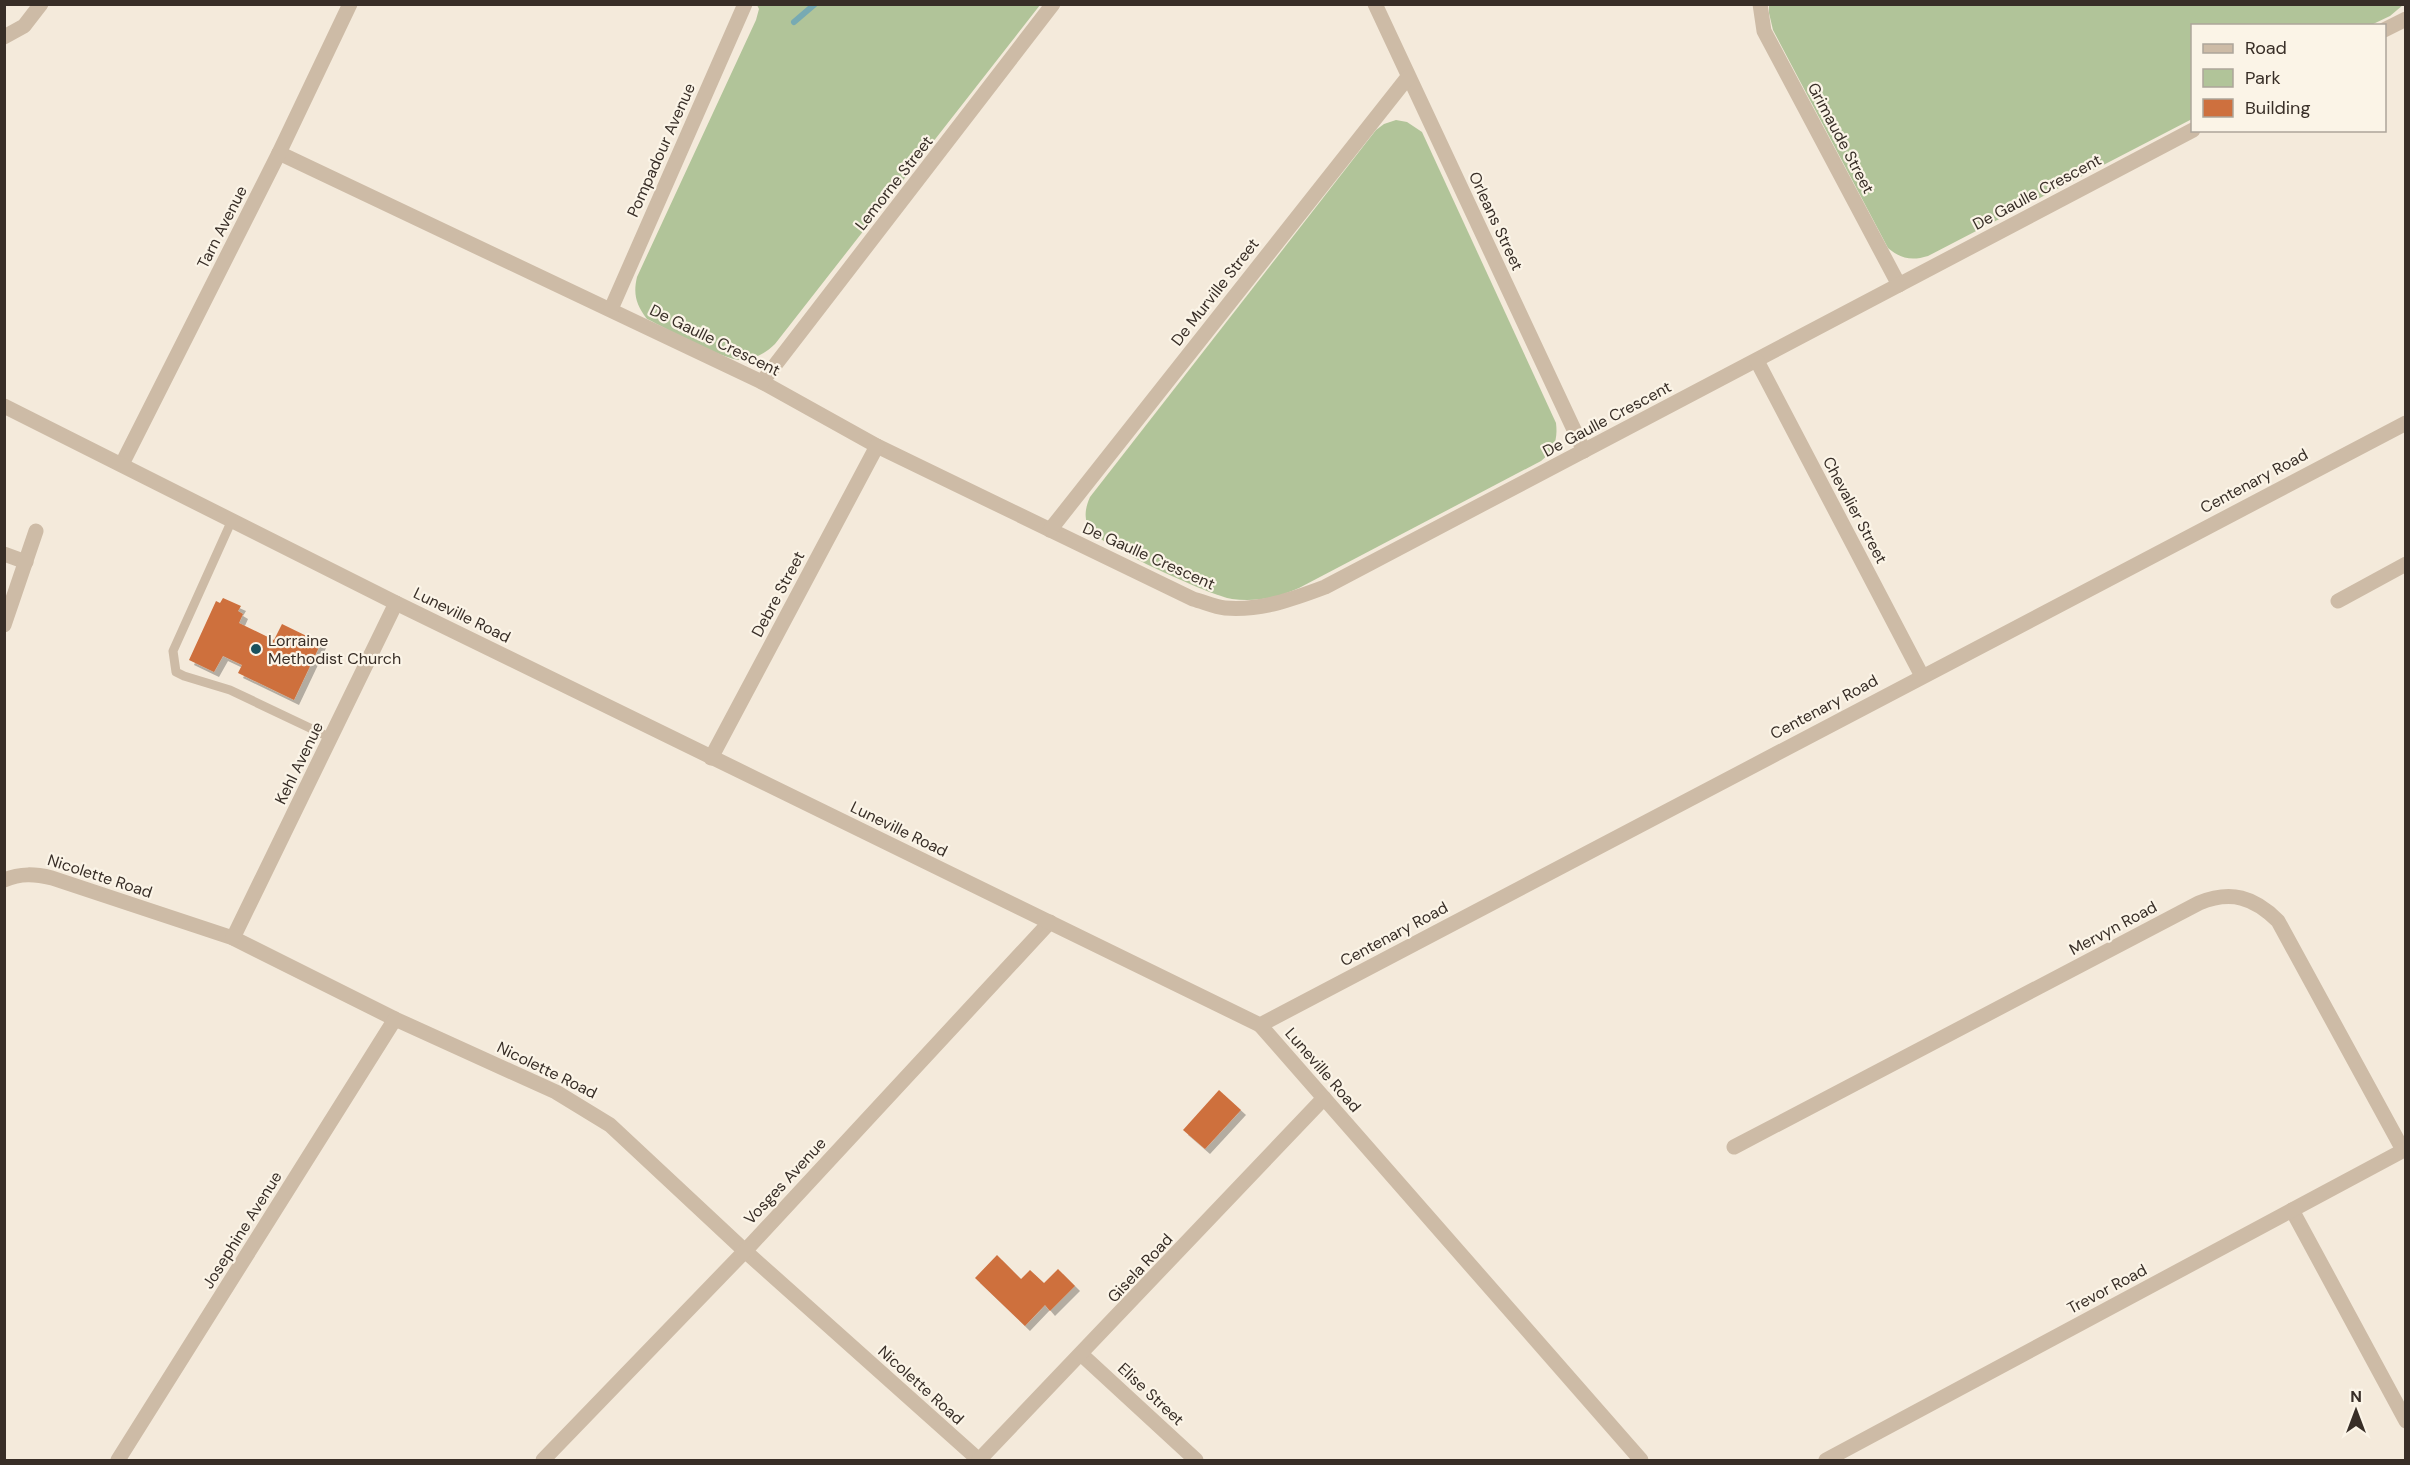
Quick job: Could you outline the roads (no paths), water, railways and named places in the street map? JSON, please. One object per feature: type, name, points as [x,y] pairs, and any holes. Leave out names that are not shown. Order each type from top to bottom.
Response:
[{"type":"street","points":[[4,37],[24,26],[40,4]]},
{"type":"street","name":"Tarn Avenue","points":[[122,464],[279,153],[350,4]]},
{"type":"street","name":"Pompadour Avenue","points":[[610,309],[745,4]]},
{"type":"street","name":"Lemorne Street","points":[[762,382],[1053,4]]},
{"type":"street","name":"Orleans Street","points":[[1375,4],[1584,452]]},
{"type":"street","name":"Grimaude Street","points":[[1760,4],[1764,31],[1899,285]]},
{"type":"street","points":[[2386,29],[2406,19]]},
{"type":"street","name":"De Murville Street","points":[[1050,530],[1408,77]]},
{"type":"street","name":"De Gaulle Crescent","points":[[279,153],[762,382],[877,446],[1193,599],[1224,608],[1258,608],[1290,600],[1325,587],[2191,131]]},
{"type":"street","name":"Chevalier Street","points":[[1757,361],[1922,676]]},
{"type":"street","name":"Luneville Road","points":[[4,406],[396,603],[1260,1025],[1641,1461]]},
{"type":"street","name":"Centenary Road","points":[[1260,1025],[2406,423]]},
{"type":"street","name":"Debre Street","points":[[711,758],[877,446]]},
{"type":"street","points":[[4,625],[36,531]]},
{"type":"street","points":[[4,554],[26,562]]},
{"type":"street","points":[[2338,601],[2406,564]]},
{"type":"street","name":"Kehl Avenue","points":[[233,938],[396,603]]},
{"type":"street","name":"Nicolette Road","points":[[4,880],[19,875],[36,874],[52,878],[233,938],[395,1019],[556,1092],[589,1110],[610,1125],[745,1251],[979,1461]]},
{"type":"street","name":"Mervyn Road","points":[[1734,1147],[2199,903],[2215,897],[2233,896],[2265,908],[2278,921],[2404,1150]]},
{"type":"street","name":"Vosges Avenue","points":[[543,1461],[745,1251],[1050,922]]},
{"type":"street","name":"Josephine Avenue","points":[[118,1461],[395,1019]]},
{"type":"street","name":"Gisela Road","points":[[979,1461],[1324,1098]]},
{"type":"street","name":"Trevor Road","points":[[1826,1461],[2404,1150]]},
{"type":"street","points":[[2292,1210],[2406,1421]]},
{"type":"street","name":"Elise Street","points":[[1082,1355],[1196,1461]]},
{"type":"lane","points":[[232,520],[173,651],[176,672],[230,690],[330,738]]},
{"type":"waterway","points":[[794,22],[815,4]]},
{"type":"place","name":"Lorraine Methodist Church","points":[[256,649]]}]
